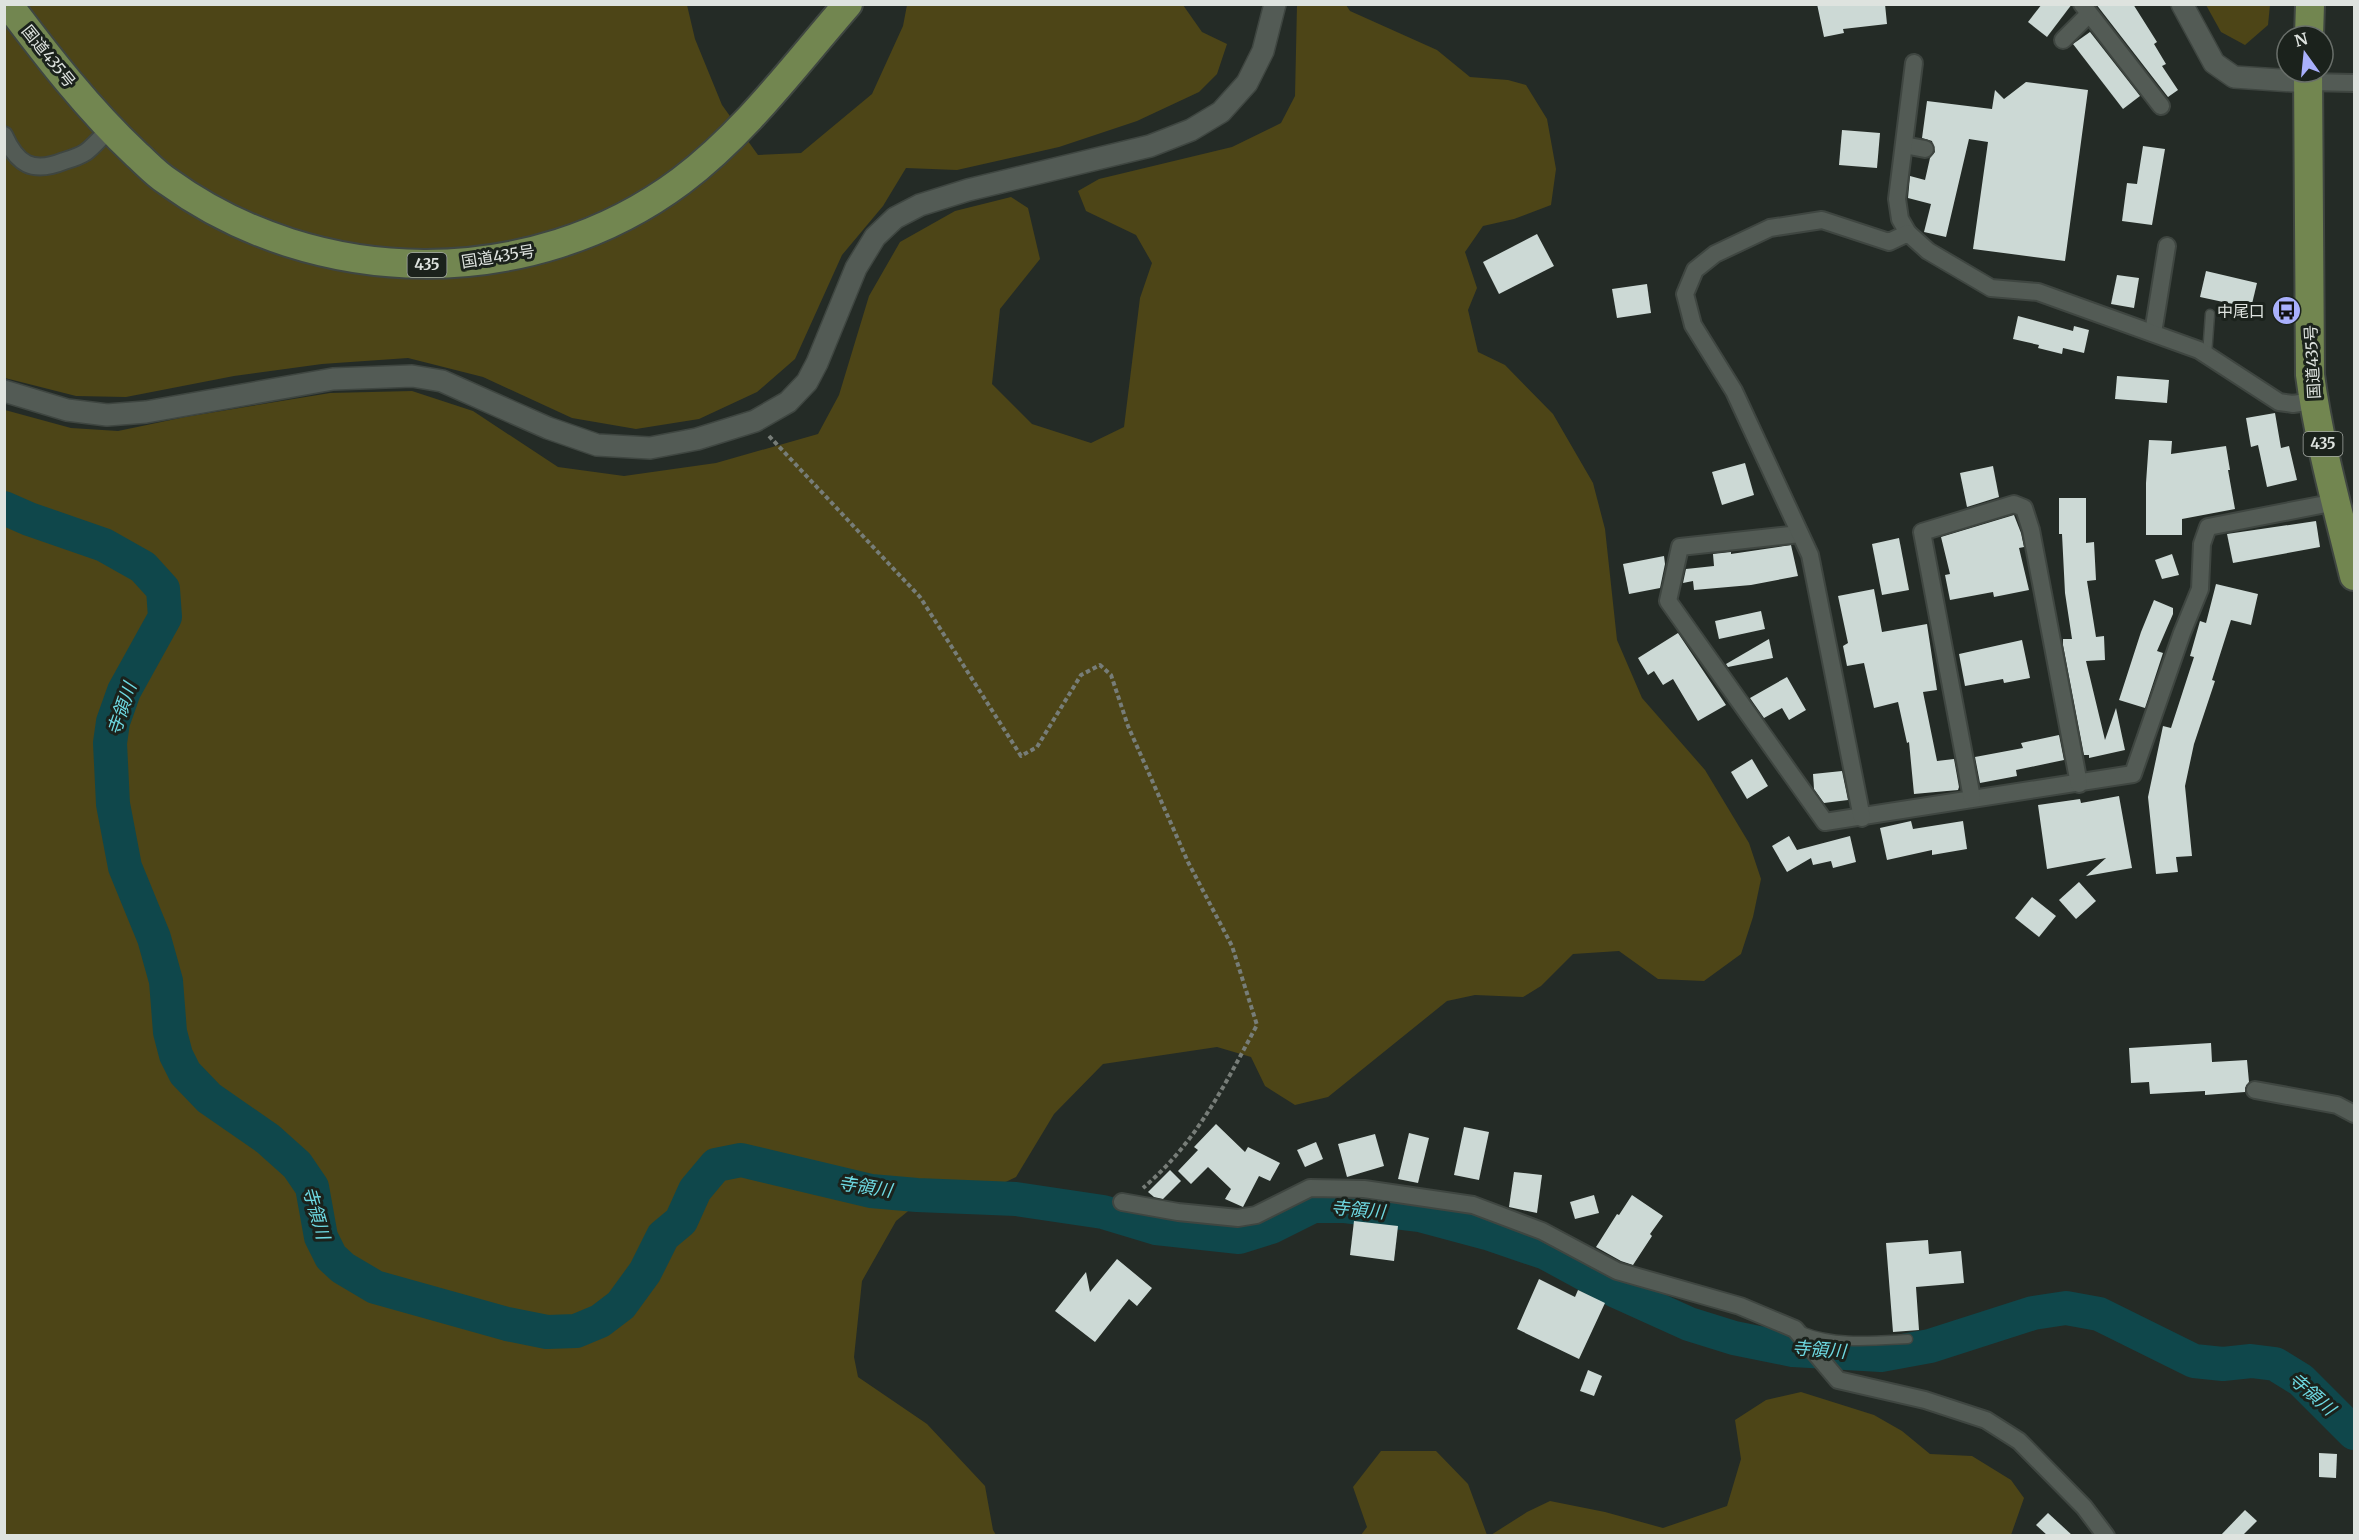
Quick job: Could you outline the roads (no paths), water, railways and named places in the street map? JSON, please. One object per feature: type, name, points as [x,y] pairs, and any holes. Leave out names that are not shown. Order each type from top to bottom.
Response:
[{"type":"highway","name":"国道435号","points":[[8,4],[49,59],[110,129],[165,180],[203,205],[239,224],[292,244],[354,260],[430,266],[486,260],[546,249],[597,229],[645,205],[680,182],[723,147],[767,100],[848,4]]},
{"type":"highway","points":[[2309,24],[2310,4]]},
{"type":"highway","name":"国道435号","points":[[2308,84],[2309,347],[2313,401],[2355,576]]},
{"type":"street","points":[[4,392],[67,410],[107,415],[146,412],[333,379],[412,376],[442,381],[548,428],[597,446],[650,448],[697,439],[755,421],[788,402],[807,382],[856,268],[875,237],[895,218],[920,205],[958,193],[1150,146],[1191,130],[1221,112],[1247,83],[1263,51],[1275,4]]},
{"type":"street","points":[[2182,4],[2214,63],[2234,77],[2275,77]]},
{"type":"street","points":[[2063,40],[2085,9],[2161,106]]},
{"type":"street","points":[[1914,63],[1897,199],[1900,219],[1908,233],[1928,251],[1991,288],[2038,292],[2199,350],[2280,402],[2293,404],[2313,401]]},
{"type":"street","points":[[2335,80],[2355,83]]},
{"type":"street","points":[[4,135],[12,152],[24,164],[41,168],[86,153],[110,129]]},
{"type":"street","points":[[1904,145],[1925,149]]},
{"type":"street","points":[[1862,818],[1810,555],[1734,392],[1693,325],[1684,294],[1695,270],[1715,254],[1770,228],[1822,220],[1889,242],[1908,233]]},
{"type":"street","points":[[2153,333],[2167,246]]},
{"type":"street","points":[[1800,534],[1680,547],[1668,601],[1825,822],[2133,774],[2182,633],[2200,589],[2202,544],[2208,527],[2336,502]]},
{"type":"street","points":[[1972,798],[1922,532],[2014,504],[2024,508],[2031,530],[2079,784]]},
{"type":"street","points":[[2255,1090],[2337,1105],[2355,1114]]},
{"type":"street","points":[[1128,1203],[1178,1212],[1238,1218],[1256,1215],[1310,1188],[1364,1189],[1473,1205],[1542,1231],[1617,1271],[1740,1306],[1798,1333],[1838,1380],[1861,1388],[1925,1400],[1986,1420],[2019,1441],[2084,1508],[2106,1536]]},
{"type":"lane","points":[[2207,355],[2210,314]]},
{"type":"lane","points":[[1798,1333],[1818,1338],[1859,1342],[1908,1339]]},
{"type":"waterway","name":"寺領川","points":[[4,508],[104,545],[143,567],[163,589],[165,617],[124,691],[113,722],[110,743],[113,804],[125,867],[154,938],[166,981],[170,1032],[176,1055],[185,1073],[209,1098],[268,1139],[297,1165],[312,1187],[321,1237],[331,1257],[343,1268],[375,1287],[507,1324],[547,1332],[576,1331],[600,1321],[621,1305],[645,1272],[663,1236],[681,1221],[695,1190],[716,1165],[741,1160],[871,1191],[1016,1199],[1103,1212],[1156,1228],[1239,1237],[1271,1227],[1313,1206],[1345,1206],[1420,1215],[1487,1233],[1546,1253],[1616,1291],[1689,1324],[1734,1338],[1793,1350],[1881,1355],[1930,1346],[2033,1313],[2066,1308],[2099,1314],[2194,1361],[2223,1364],[2251,1361],[2275,1364],[2301,1380],[2354,1433]]},
{"type":"place","name":"中尾口","points":[[2286,311]]}]
